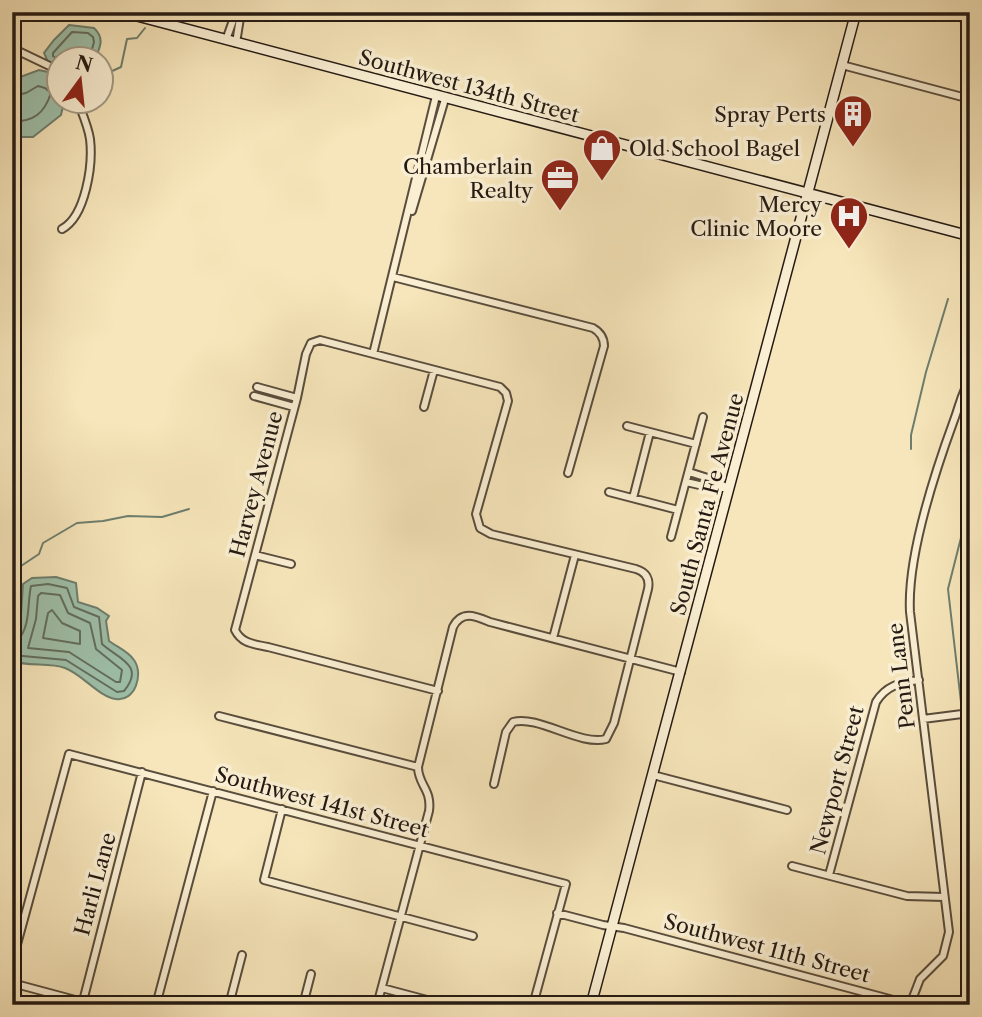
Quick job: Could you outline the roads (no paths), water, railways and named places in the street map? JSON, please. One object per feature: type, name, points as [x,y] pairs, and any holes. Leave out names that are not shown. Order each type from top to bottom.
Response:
[{"type":"main road","name":"Southwest 134th Street","points":[[122,12],[970,236]]},
{"type":"main road","name":"South Santa Fe Avenue","points":[[591,1005],[856,12]]},
{"type":"street","points":[[12,37],[20,12]]},
{"type":"street","points":[[226,40],[239,12]]},
{"type":"street","points":[[236,43],[239,12]]},
{"type":"street","points":[[623,12],[638,14]]},
{"type":"street","points":[[941,12],[970,20]]},
{"type":"street","points":[[12,48],[46,64]]},
{"type":"street","points":[[842,65],[970,99]]},
{"type":"street","points":[[441,97],[373,354],[494,384],[506,393],[507,407],[476,514],[480,528],[491,534],[636,569],[647,577],[648,589],[614,723],[606,739],[592,741],[525,721],[513,722],[506,732],[494,784]]},
{"type":"street","points":[[62,229],[74,221],[78,214],[90,171],[90,136],[83,116]]},
{"type":"street","points":[[393,277],[593,328],[602,335],[604,346],[568,473]]},
{"type":"street","name":"Harvey Avenue","points":[[373,354],[323,340],[309,346],[235,630],[238,636],[249,644],[438,691]]},
{"type":"street","points":[[424,407],[434,370]]},
{"type":"street","name":"Penn Lane","points":[[911,1005],[917,983],[939,960],[945,950],[949,932],[910,604],[913,567],[940,460],[970,380]]},
{"type":"street","points":[[257,387],[297,398]]},
{"type":"street","points":[[267,400],[270,391]]},
{"type":"street","points":[[254,396],[294,407]]},
{"type":"street","points":[[671,537],[703,418]]},
{"type":"street","points":[[626,426],[696,444]]},
{"type":"street","points":[[633,498],[650,432]]},
{"type":"street","points":[[689,472],[728,488]]},
{"type":"street","points":[[686,482],[712,488],[728,488]]},
{"type":"street","points":[[609,492],[678,510]]},
{"type":"street","points":[[255,555],[292,564]]},
{"type":"street","points":[[553,638],[575,555]]},
{"type":"street","points":[[377,1005],[430,804],[429,794],[420,778],[418,767],[453,627],[460,617],[474,615],[681,672]]},
{"type":"street","name":"Newport Street","points":[[829,875],[876,702],[889,688],[901,682],[919,680]]},
{"type":"street","points":[[923,719],[965,714]]},
{"type":"street","points":[[219,716],[418,767]]},
{"type":"street","name":"Southwest 141st Street","points":[[12,963],[69,754],[566,884],[557,913]]},
{"type":"street","name":"Harli Lane","points":[[82,1003],[142,772]]},
{"type":"street","points":[[653,775],[787,810]]},
{"type":"street","points":[[156,1005],[213,791]]},
{"type":"street","points":[[282,809],[264,880],[473,936]]},
{"type":"street","points":[[792,866],[907,896],[944,897]]},
{"type":"street","points":[[533,1005],[557,913]]},
{"type":"street","name":"Southwest 11th Street","points":[[557,913],[911,1005]]},
{"type":"street","points":[[229,1005],[242,955]]},
{"type":"street","points":[[303,1005],[311,974]]},
{"type":"street","points":[[12,983],[94,1005]]},
{"type":"street","points":[[382,988],[446,1005]]},
{"type":"water","points":[[69,25],[94,28],[100,36],[100,46],[49,46]]},
{"type":"water","points":[[39,70],[46,72],[46,116],[60,116],[33,137],[12,137],[12,80]]},
{"type":"water","points":[[56,577],[76,583],[78,602],[97,608],[109,616],[106,621],[109,641],[134,660],[138,679],[133,692],[123,699],[110,697],[65,668],[12,661],[12,646],[21,615],[23,584],[32,578]]},
{"type":"waterway","points":[[116,69],[121,67],[127,39],[137,38],[145,28]]},
{"type":"waterway","points":[[911,449],[911,435],[926,372],[948,299]]},
{"type":"waterway","points":[[962,711],[948,589],[970,502]]},
{"type":"waterway","points":[[12,572],[39,554],[43,543],[77,523],[128,516],[162,517],[189,509]]},
{"type":"waterway","points":[[963,717],[970,772]]},
{"type":"waterway","points":[[963,1005],[970,983]]},
{"type":"place","name":"Spray Perts","points":[[853,148]]},
{"type":"place","name":"Old School Bagel","points":[[602,182]]},
{"type":"place","name":"Chamberlain Realty","points":[[560,212]]},
{"type":"place","name":"Mercy Clinic Moore","points":[[849,250]]}]
